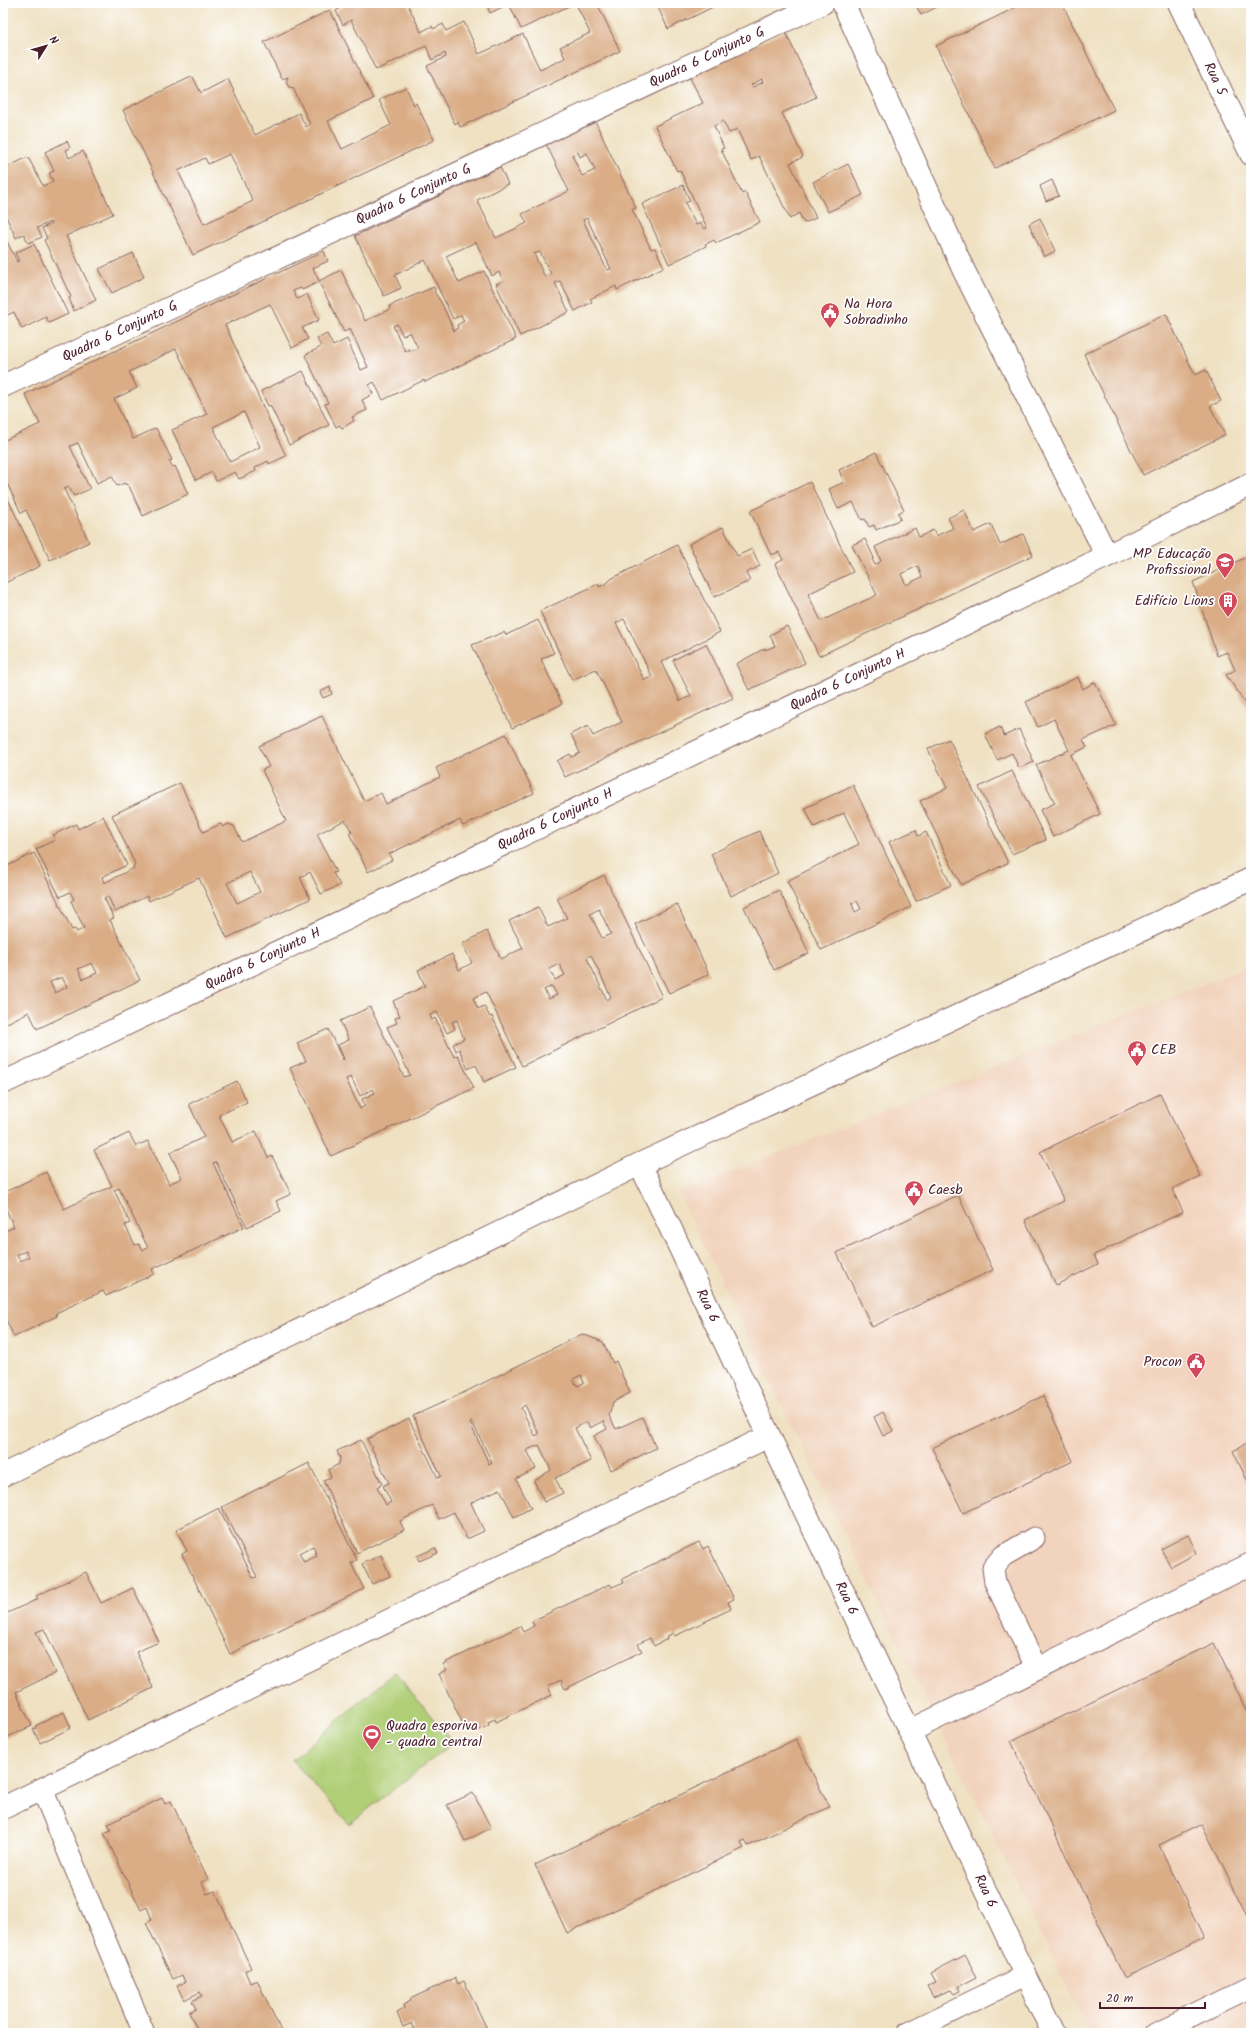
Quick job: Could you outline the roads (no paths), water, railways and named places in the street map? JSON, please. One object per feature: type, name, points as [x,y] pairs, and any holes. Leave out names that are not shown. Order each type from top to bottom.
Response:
[{"type":"street","name":"Quadra 6 Conjunto G","points":[[3,386],[823,3]]},
{"type":"street","points":[[843,3],[964,271],[1107,556]]},
{"type":"street","name":"Rua 5","points":[[1178,3],[1251,154]]},
{"type":"street","name":"Quadra 6 Conjunto H","points":[[3,1083],[1107,556],[1251,484]]},
{"type":"street","points":[[3,1475],[640,1164],[1251,879]]},
{"type":"street","name":"Rua 6","points":[[640,1164],[1053,2033]]},
{"type":"street","points":[[3,1808],[769,1436]]},
{"type":"street","points":[[910,1732],[1251,1564]]},
{"type":"street","points":[[1157,2033],[1251,1987]]},
{"type":"lane","points":[[1034,1538],[1003,1556],[993,1568],[995,1582],[1037,1669]]},
{"type":"lane","points":[[42,1789],[144,2033]]},
{"type":"lane","points":[[908,2033],[1026,1975]]},
{"type":"place","name":"Na Hora Sobradinho","points":[[830,329]]},
{"type":"place","name":"MP Educação Profissional","points":[[1225,579]]},
{"type":"place","name":"Edifício Lions","points":[[1228,618]]},
{"type":"place","name":"CEB","points":[[1137,1067]]},
{"type":"place","name":"Caesb","points":[[914,1207]]},
{"type":"place","name":"Procon","points":[[1196,1379]]},
{"type":"place","name":"Quadra esporiva - quadra central","points":[[372,1751]]}]
